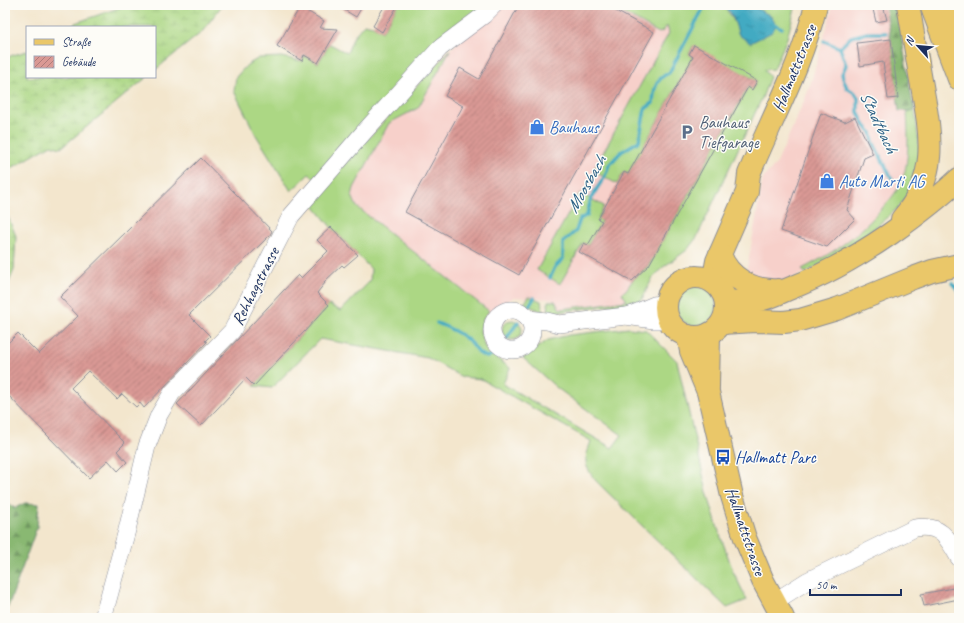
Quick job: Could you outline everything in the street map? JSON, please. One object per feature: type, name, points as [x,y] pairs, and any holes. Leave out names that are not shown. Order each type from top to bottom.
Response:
[{"type":"main road","name":"Hallmattstrasse","points":[[749,174],[737,187],[733,194],[708,251],[699,265],[704,279],[715,269],[747,192],[749,174],[800,58],[816,5]]},
{"type":"main road","points":[[879,242],[896,226],[913,205],[924,183],[930,159],[929,127],[908,5]]},
{"type":"main road","points":[[931,5],[959,79]]},
{"type":"main road","points":[[950,5],[959,31]]},
{"type":"main road","points":[[719,320],[724,295],[720,288],[704,279],[689,278],[676,286],[671,292],[668,311],[677,329],[688,336],[697,337],[719,320],[845,264],[932,204],[959,179]]},
{"type":"main road","points":[[756,321],[779,309],[830,287],[870,265],[914,234],[959,194]]},
{"type":"main road","points":[[720,254],[728,269],[752,287],[773,291],[788,290]]},
{"type":"main road","points":[[719,320],[784,322],[819,315],[932,271],[959,265]]},
{"type":"main road","name":"Hallmattstrasse","points":[[708,392],[719,320]]},
{"type":"main road","name":"Hallmattstrasse","points":[[688,336],[691,351],[708,392],[732,496],[745,538],[758,570],[779,610]]},
{"type":"street","name":"Rehhagstrasse","points":[[103,618],[127,530],[147,446],[159,415],[172,393],[232,331],[291,216],[359,137],[440,48],[484,15],[494,5]]},
{"type":"street","points":[[528,319],[559,324],[626,316],[654,305],[668,311]]},
{"type":"street","points":[[518,311],[528,319],[532,332],[529,340],[523,347],[519,349],[504,349],[495,341],[492,330],[495,320],[504,312],[518,311]]},
{"type":"street","points":[[529,340],[549,331],[559,324]]},
{"type":"street","points":[[779,610],[807,581],[915,528],[925,526],[937,530],[947,538],[959,558]]},
{"type":"shaded area","points":[[501,5],[628,5],[761,80],[638,300],[560,312],[552,299],[514,297],[476,323],[332,201],[432,65]]},
{"type":"shaded area","points":[[832,5],[885,5],[900,111],[907,111],[909,142],[905,171],[901,182],[892,197],[871,223],[827,256],[802,269],[805,273],[777,283],[746,275],[763,178],[777,163],[809,89]]},
{"type":"green space","points":[[127,5],[222,5],[202,32],[156,69],[156,26],[73,26],[75,23]]},
{"type":"green space","points":[[398,5],[487,5],[315,179],[309,174],[291,191],[256,135],[234,91],[236,77],[247,65],[259,58],[281,57],[301,61],[305,56],[318,63],[330,44],[347,53],[354,36],[364,24],[373,26],[382,32]]},
{"type":"green space","points":[[609,5],[721,5],[733,18],[739,35],[754,7],[750,5],[796,5],[787,38],[774,69],[764,70],[770,77],[762,98],[697,237],[687,250],[662,268],[652,279],[642,299],[638,302],[549,313],[548,301],[555,301],[560,309],[627,301],[622,293],[649,265],[748,87],[752,89],[757,81],[693,46],[689,54],[693,57],[628,174],[624,172],[617,184],[593,171],[669,33],[667,26],[659,33]]},
{"type":"green space","points":[[885,5],[896,5],[914,111],[899,111]]},
{"type":"green space","points":[[450,50],[418,108],[389,123],[354,188],[352,196],[357,207],[489,311],[483,319],[480,331],[486,350],[510,368],[503,384],[612,448],[622,435],[557,388],[523,358],[548,340],[569,335],[629,328],[646,330],[677,361],[707,492],[733,571],[747,600],[727,608],[596,481],[586,462],[591,441],[481,379],[462,377],[428,358],[320,339],[272,388],[254,386],[329,305],[341,311],[370,281],[371,269],[331,227],[310,201]]},
{"type":"green space","points":[[26,51],[26,78],[146,78],[61,148],[51,145],[5,172],[5,63],[10,56]]},
{"type":"green space","points":[[914,102],[920,155],[911,191],[899,207],[855,245],[805,273],[802,269],[836,249],[866,226],[896,191],[905,173],[908,146],[907,111],[914,111]]},
{"type":"green space","points":[[580,193],[604,206],[598,218],[602,221],[588,245],[583,243],[560,284],[537,270]]},
{"type":"green space","points":[[5,210],[16,236],[14,270],[5,292]]},
{"type":"green space","points":[[700,286],[707,289],[713,295],[716,306],[715,314],[707,323],[700,326],[692,326],[685,323],[677,314],[676,302],[679,295],[688,287]]},
{"type":"green space","points":[[529,296],[541,301],[543,312],[524,304]]},
{"type":"green space","points":[[508,320],[516,320],[522,326],[522,334],[516,340],[508,340],[502,334],[502,326]]},
{"type":"green space","points":[[5,502],[15,508],[25,503],[39,504],[37,527],[8,607],[5,609]]},
{"type":"water","points":[[721,5],[750,5],[771,16],[776,25],[772,32],[750,43],[739,35],[730,12]]},
{"type":"building","points":[[336,5],[363,5],[356,17]]},
{"type":"building","points":[[385,5],[398,5],[382,32],[373,26]]},
{"type":"building","points":[[519,5],[605,5],[654,32],[519,275],[405,212],[463,106],[445,96],[460,68],[479,79]]},
{"type":"building","points":[[872,5],[883,5],[887,20],[876,22]]},
{"type":"building","points":[[300,7],[324,21],[320,28],[338,29],[318,63],[304,55],[302,61],[277,46]]},
{"type":"building","points":[[891,39],[898,98],[888,99],[883,62],[860,66],[857,43]]},
{"type":"building","name":"Bauhaus Tiefgarage","points":[[694,45],[757,81],[752,90],[748,87],[649,265],[632,281],[579,252],[584,243],[588,245],[602,221],[598,219],[624,172],[628,174],[693,57],[689,54]]},
{"type":"building","name":"Auto Marti AG","points":[[821,113],[845,122],[855,117],[873,154],[864,158],[847,210],[855,219],[827,247],[781,231]]},
{"type":"building","points":[[201,158],[272,231],[270,235],[189,315],[210,336],[205,341],[207,342],[144,408],[140,403],[136,407],[122,394],[117,399],[88,371],[71,388],[125,443],[117,451],[127,462],[118,471],[108,460],[89,478],[5,392],[5,346],[18,333],[39,354],[78,316],[60,297]]},
{"type":"building","points":[[331,227],[358,255],[344,267],[342,265],[324,282],[325,283],[317,293],[329,305],[254,386],[246,378],[201,426],[177,404],[298,275],[301,278],[328,251],[317,240]]},
{"type":"building","points":[[959,587],[959,599],[924,606],[921,594]]},
{"type":"waterway","name":"Moosbach","points":[[550,278],[555,267],[563,259],[563,242],[576,231],[580,219],[587,215],[591,198],[605,176],[609,165],[621,152],[639,141],[645,109],[653,103],[656,85],[664,75],[669,73],[705,5]]},
{"type":"waterway","name":"Stadtbach","points":[[772,23],[782,28]]},
{"type":"waterway","points":[[840,48],[851,37],[867,33],[886,33]]},
{"type":"waterway","name":"Stadtbach","points":[[824,41],[840,48],[846,65],[842,74],[843,78],[847,88],[855,93],[858,98],[858,112],[865,126],[871,132],[873,142],[892,179]]},
{"type":"waterway","points":[[952,283],[959,291]]},
{"type":"waterway","name":"Moosbach","points":[[529,306],[534,298]]},
{"type":"waterway","name":"Moosbach","points":[[506,339],[518,322]]},
{"type":"waterway","name":"Moosbach","points":[[437,323],[453,330],[471,342],[483,356],[487,357],[493,354]]},
{"type":"place","name":"Bauhaus","points":[[537,127]]},
{"type":"place","name":"Bauhaus Tiefgarage","points":[[687,132]]},
{"type":"place","name":"Auto Marti AG","points":[[827,181]]},
{"type":"place","name":"Hallmatt Parc","points":[[723,457]]}]
